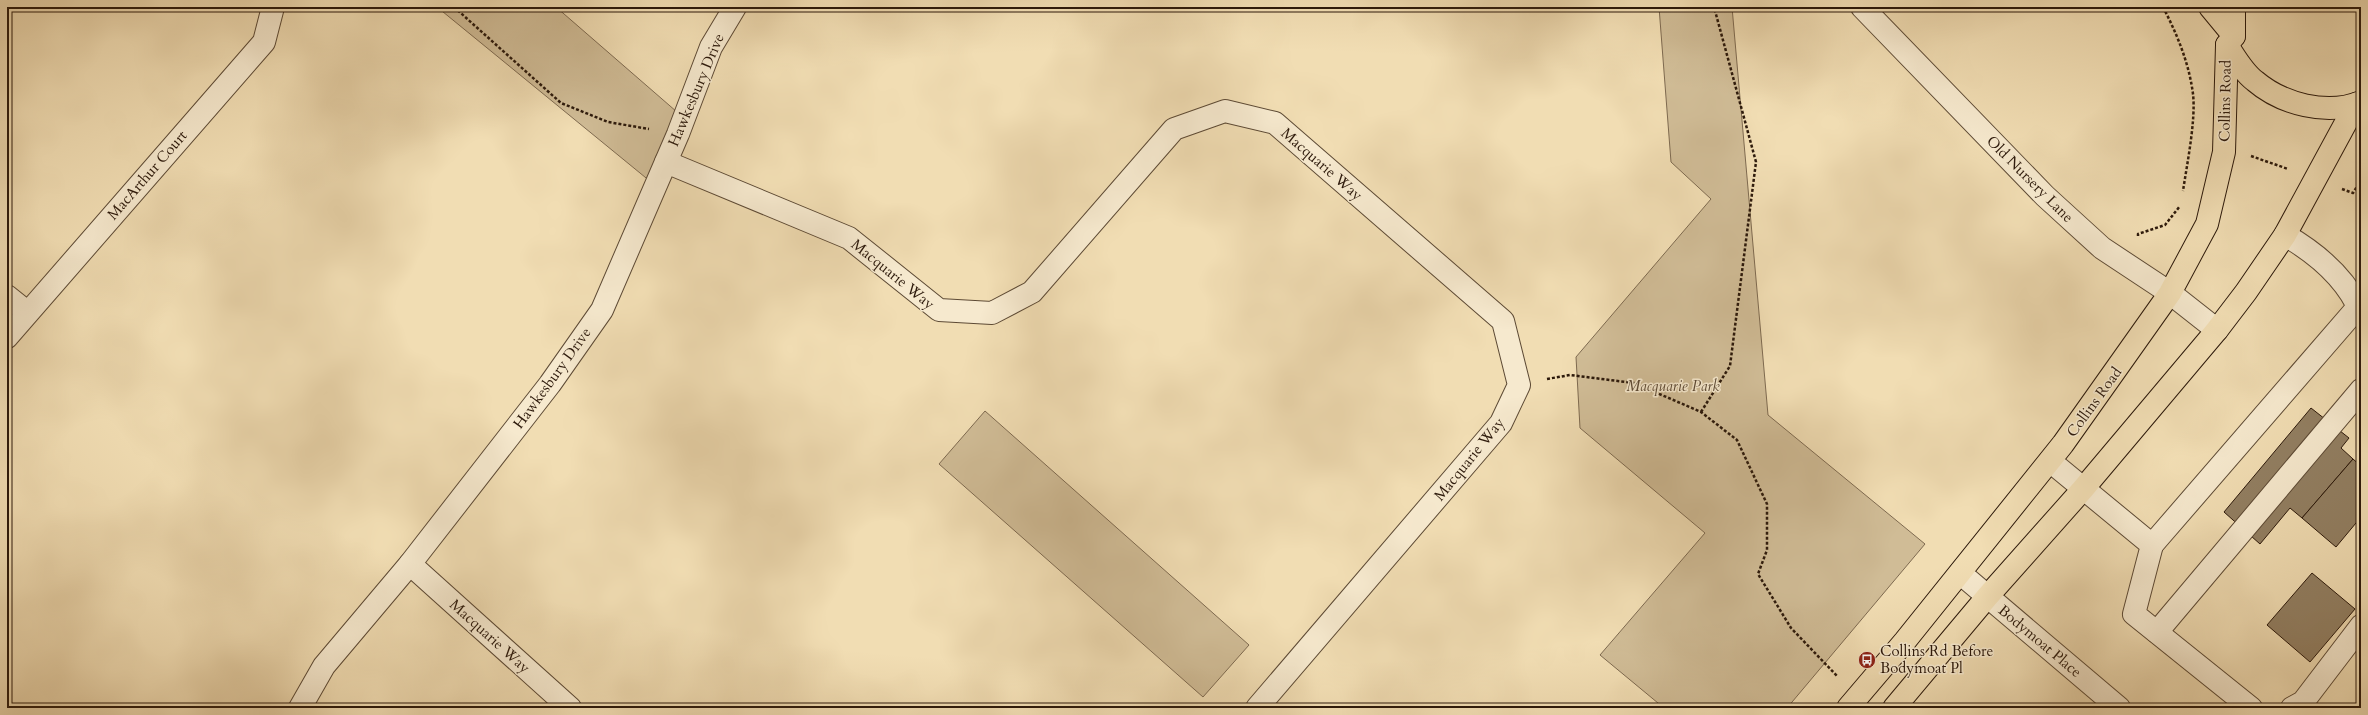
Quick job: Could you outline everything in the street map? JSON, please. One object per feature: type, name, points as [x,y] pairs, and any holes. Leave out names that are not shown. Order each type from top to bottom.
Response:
[{"type":"main road","points":[[2210,7],[2254,81],[2284,100],[2327,109],[2359,103]]},
{"type":"main road","name":"Collins Road","points":[[1848,708],[1960,573],[2050,461],[2170,294],[2207,224],[2222,159],[2230,41],[2234,7]]},
{"type":"main road","points":[[1894,708],[1987,597],[2082,489],[2217,330],[2246,292],[2285,235],[2359,103]]},
{"type":"street","name":"MacArthur Court","points":[[7,337],[264,42],[273,7]]},
{"type":"street","name":"Hawkesbury Drive","points":[[300,708],[324,666],[410,564],[550,384],[602,310],[678,134],[711,47],[735,7]]},
{"type":"street","name":"Old Nursery Lane","points":[[1862,7],[2045,196],[2102,248],[2170,294],[2217,330]]},
{"type":"street","name":"Macquarie Way","points":[[666,162],[849,238],[939,310],[992,313],[1032,292],[1174,129],[1225,111],[1275,123],[1503,321],[1519,385],[1501,423],[1257,708]]},
{"type":"street","points":[[2251,708],[2134,614],[2152,545],[2360,310],[2328,266],[2308,248],[2285,235]]},
{"type":"street","points":[[7,296],[28,312]]},
{"type":"street","points":[[2157,632],[2361,390]]},
{"type":"street","points":[[2050,461],[2082,489],[2152,545]]},
{"type":"street","name":"Macquarie Way","points":[[410,564],[570,708]]},
{"type":"street","name":"Bodymoat Place","points":[[1960,573],[2119,708]]},
{"type":"street","points":[[2292,708],[2303,702],[2361,626]]},
{"type":"path","points":[[454,7],[561,103],[608,122],[678,134]]},
{"type":"path","points":[[1701,412],[1730,366],[1756,162],[1714,7]]},
{"type":"path","points":[[2138,239],[2138,234],[2164,225],[2181,205],[2190,149],[2193,95],[2187,64],[2178,36],[2163,7]]},
{"type":"path","points":[[2246,154],[2291,170]]},
{"type":"path","points":[[2340,188],[2353,193],[2361,180]]},
{"type":"path","points":[[1519,385],[1570,374],[1634,383],[1701,412],[1737,440],[1767,504],[1767,550],[1758,574],[1791,628],[1843,681]]},
{"type":"green space","points":[[437,7],[556,7],[677,112],[651,182]]},
{"type":"green space","name":"Macquarie Park","points":[[1659,7],[1732,7],[1768,415],[1925,544],[1787,708],[1664,708],[1600,655],[1705,533],[1580,428],[1576,357],[1711,199],[1671,162]]},
{"type":"green space","points":[[985,411],[1249,645],[1203,697],[939,464]]},
{"type":"building","points":[[2311,408],[2349,438],[2341,448],[2353,459],[2302,518],[2290,508],[2260,544],[2224,512]]},
{"type":"building","points":[[2353,459],[2361,466],[2361,517],[2336,547],[2302,518]]},
{"type":"building","points":[[2312,573],[2355,609],[2310,662],[2267,625]]},
{"type":"place","name":"Collins Rd Before Bodymoat Pl","points":[[1867,660]]}]
